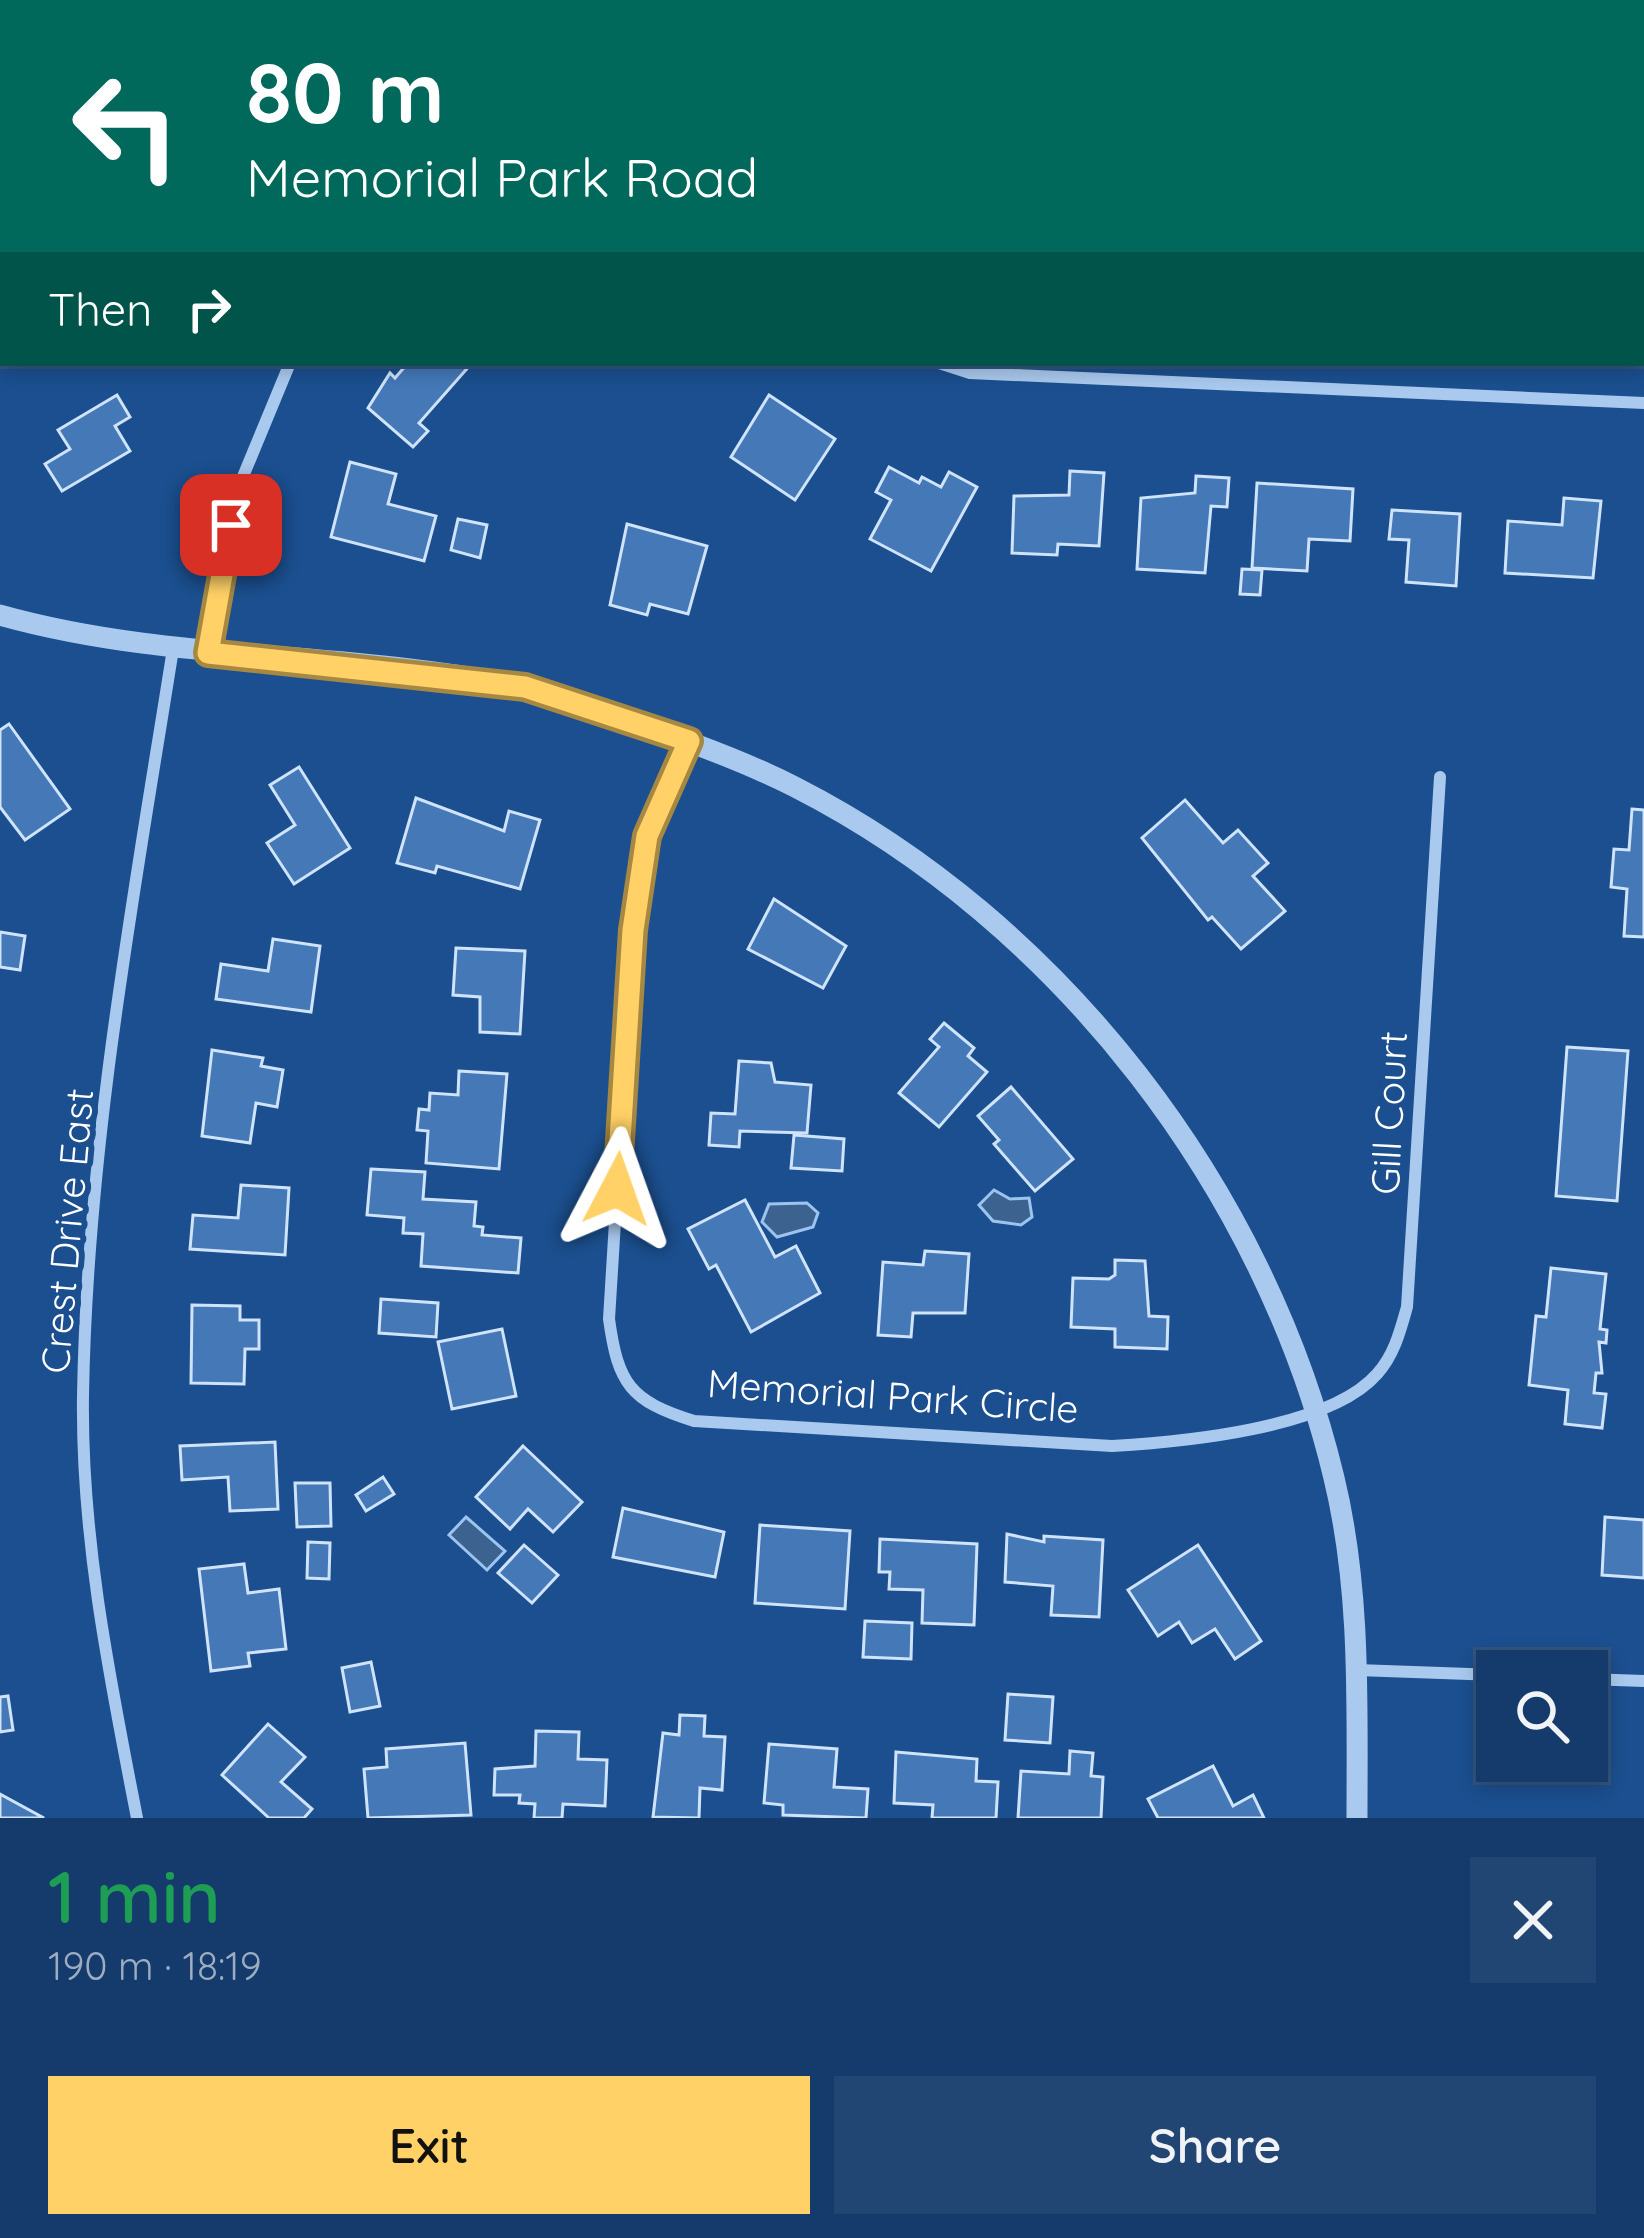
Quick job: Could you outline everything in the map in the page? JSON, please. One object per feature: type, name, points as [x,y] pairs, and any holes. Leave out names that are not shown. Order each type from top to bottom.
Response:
[{"type":"street","points":[[208,653],[236,491],[289,366]]},
{"type":"street","points":[[948,366],[970,373],[1644,403]]},
{"type":"street","points":[[0,615],[82,636],[173,649],[525,687],[752,766],[911,857],[977,909],[1126,1057],[1208,1180],[1261,1274],[1312,1399],[1350,1553],[1358,1670],[1357,1818]]},
{"type":"street","name":"Crest Drive East","points":[[137,1818],[103,1645],[83,1398],[94,1211],[173,649]]},
{"type":"street","name":"Memorial Park Circle","points":[[689,741],[647,836],[633,930],[609,1318],[616,1374],[655,1409],[694,1421],[1112,1446],[1172,1442],[1312,1399]]},
{"type":"street","name":"Gill Court","points":[[1312,1399],[1375,1378],[1395,1347],[1408,1307],[1440,777]]},
{"type":"street","points":[[1358,1670],[1476,1674]]},
{"type":"street","points":[[1608,1680],[1644,1682]]},
{"type":"water","points":[[994,1190],[1010,1199],[1029,1198],[1032,1217],[1021,1225],[993,1221],[979,1205]]},
{"type":"water","points":[[807,1203],[818,1213],[813,1227],[777,1237],[762,1222],[769,1204]]},
{"type":"water","points":[[466,1517],[505,1551],[487,1570],[449,1535]]},
{"type":"building","points":[[405,366],[469,366],[419,423],[428,431],[413,447],[368,408],[390,373],[395,378]]},
{"type":"building","points":[[117,395],[130,417],[115,426],[130,451],[62,491],[45,464],[70,449],[58,430]]},
{"type":"building","points":[[769,395],[835,439],[795,500],[731,457]]},
{"type":"building","points":[[350,462],[396,474],[388,504],[436,516],[424,561],[331,537]]},
{"type":"building","points":[[889,467],[919,483],[922,477],[941,487],[949,472],[977,487],[931,571],[870,539],[891,500],[876,492]]},
{"type":"building","points":[[1070,471],[1104,473],[1099,546],[1058,544],[1057,555],[1012,553],[1014,496],[1069,495]]},
{"type":"building","points":[[1196,476],[1229,478],[1227,507],[1211,506],[1205,573],[1137,569],[1141,498],[1195,493]]},
{"type":"building","points":[[1257,483],[1353,489],[1350,541],[1309,539],[1307,571],[1252,568]]},
{"type":"building","points":[[1564,498],[1601,501],[1593,578],[1505,573],[1508,521],[1562,525]]},
{"type":"building","points":[[1392,510],[1460,514],[1456,586],[1406,582],[1409,540],[1389,539]]},
{"type":"building","points":[[458,519],[487,525],[480,558],[451,550]]},
{"type":"building","points":[[627,524],[707,546],[688,614],[650,604],[647,615],[610,605]]},
{"type":"building","points":[[1242,569],[1262,570],[1260,595],[1240,594]]},
{"type":"building","points":[[9,724],[70,809],[25,840],[0,807],[0,730]]},
{"type":"building","points":[[299,767],[350,848],[294,884],[267,843],[295,825],[270,785]]},
{"type":"building","points":[[416,798],[504,831],[509,811],[540,820],[520,889],[437,866],[435,873],[397,863]]},
{"type":"building","points":[[1185,800],[1223,843],[1238,830],[1268,863],[1253,876],[1285,911],[1241,949],[1212,917],[1208,920],[1142,838]]},
{"type":"building","points":[[1632,809],[1644,810],[1644,937],[1624,936],[1627,889],[1611,887],[1614,849],[1629,850]]},
{"type":"building","points":[[774,899],[846,946],[823,988],[748,949]]},
{"type":"building","points":[[0,932],[25,936],[20,970],[0,967]]},
{"type":"building","points":[[273,939],[320,946],[311,1012],[216,999],[221,964],[268,971]]},
{"type":"building","points":[[456,948],[525,951],[520,1034],[480,1032],[480,997],[453,995]]},
{"type":"building","points":[[944,1023],[974,1048],[968,1056],[987,1072],[939,1127],[899,1093],[939,1047],[930,1039]]},
{"type":"building","points":[[1567,1047],[1628,1051],[1617,1201],[1556,1196]]},
{"type":"building","points":[[212,1050],[263,1058],[261,1066],[283,1070],[277,1107],[256,1103],[250,1143],[202,1136]]},
{"type":"building","points":[[739,1061],[771,1063],[775,1082],[811,1085],[807,1133],[740,1131],[739,1147],[709,1145],[711,1113],[735,1114]]},
{"type":"building","points":[[459,1071],[507,1074],[499,1169],[426,1163],[428,1131],[417,1130],[419,1109],[429,1110],[430,1093],[458,1095]]},
{"type":"building","points":[[1011,1087],[1073,1159],[1035,1191],[994,1144],[999,1140],[978,1116]]},
{"type":"building","points":[[794,1135],[844,1139],[842,1171],[791,1168]]},
{"type":"building","points":[[371,1169],[425,1172],[423,1199],[476,1202],[474,1226],[483,1227],[482,1235],[521,1238],[518,1273],[421,1266],[423,1234],[403,1233],[404,1218],[367,1215]]},
{"type":"building","points":[[241,1185],[289,1188],[285,1255],[190,1249],[193,1215],[238,1218]]},
{"type":"building","points":[[745,1200],[775,1257],[796,1246],[820,1293],[751,1332],[716,1265],[709,1269],[688,1229]]},
{"type":"building","points":[[925,1251],[969,1254],[965,1313],[913,1313],[911,1337],[878,1335],[883,1262],[923,1265]]},
{"type":"building","points":[[1115,1260],[1145,1261],[1149,1316],[1168,1317],[1167,1349],[1115,1347],[1115,1329],[1071,1327],[1073,1278],[1109,1279],[1115,1275]]},
{"type":"building","points":[[1551,1268],[1606,1274],[1600,1329],[1607,1330],[1606,1343],[1599,1342],[1602,1373],[1596,1373],[1594,1393],[1606,1394],[1602,1428],[1565,1424],[1568,1390],[1529,1385],[1536,1316],[1546,1317]]},
{"type":"building","points":[[381,1299],[438,1303],[436,1337],[379,1333]]},
{"type":"building","points":[[192,1305],[240,1306],[240,1320],[259,1320],[259,1349],[245,1349],[244,1384],[191,1383]]},
{"type":"building","points":[[502,1329],[516,1396],[452,1409],[438,1342]]},
{"type":"building","points":[[275,1442],[278,1509],[230,1511],[228,1477],[182,1480],[180,1446]]},
{"type":"building","points":[[523,1446],[582,1502],[553,1532],[528,1509],[510,1529],[476,1497]]},
{"type":"building","points":[[383,1477],[394,1494],[366,1511],[356,1495]]},
{"type":"building","points":[[295,1483],[330,1483],[331,1526],[297,1527]]},
{"type":"building","points":[[623,1508],[724,1532],[715,1577],[613,1557]]},
{"type":"building","points":[[1605,1517],[1644,1520],[1644,1578],[1602,1575]]},
{"type":"building","points":[[760,1525],[850,1531],[845,1609],[755,1603]]},
{"type":"building","points":[[1007,1534],[1044,1542],[1044,1536],[1103,1540],[1099,1617],[1051,1615],[1053,1586],[1005,1582]]},
{"type":"building","points":[[880,1539],[977,1544],[974,1625],[922,1623],[923,1590],[889,1589],[890,1572],[879,1572]]},
{"type":"building","points":[[308,1542],[330,1543],[329,1579],[307,1578]]},
{"type":"building","points":[[524,1545],[558,1575],[532,1603],[498,1573]]},
{"type":"building","points":[[1198,1545],[1261,1641],[1235,1659],[1215,1629],[1192,1643],[1179,1622],[1158,1636],[1128,1590]]},
{"type":"building","points":[[244,1564],[248,1593],[279,1589],[286,1649],[248,1653],[250,1666],[211,1671],[199,1569]]},
{"type":"building","points":[[865,1621],[912,1623],[911,1659],[863,1657]]},
{"type":"building","points":[[371,1662],[380,1706],[350,1712],[342,1668]]},
{"type":"building","points":[[1008,1694],[1053,1697],[1050,1743],[1005,1740]]},
{"type":"building","points":[[8,1696],[13,1730],[0,1732],[0,1697]]},
{"type":"building","points":[[680,1715],[705,1716],[704,1736],[725,1737],[722,1790],[700,1788],[699,1818],[653,1817],[663,1733],[679,1735]]},
{"type":"building","points":[[268,1724],[305,1757],[281,1782],[312,1809],[304,1818],[269,1818],[222,1775]]},
{"type":"building","points":[[536,1731],[579,1732],[578,1759],[607,1760],[605,1806],[563,1804],[562,1818],[534,1818],[535,1804],[519,1803],[520,1795],[494,1795],[495,1769],[535,1766]]},
{"type":"building","points":[[465,1743],[471,1815],[368,1818],[364,1769],[387,1767],[386,1749]]},
{"type":"building","points":[[769,1744],[837,1749],[834,1787],[868,1789],[866,1818],[783,1815],[783,1805],[764,1803]]},
{"type":"building","points":[[1070,1751],[1093,1753],[1091,1776],[1103,1777],[1101,1818],[1018,1818],[1021,1771],[1069,1774]]},
{"type":"building","points":[[896,1752],[977,1759],[976,1781],[998,1782],[996,1818],[932,1818],[933,1805],[894,1803]]},
{"type":"building","points":[[1213,1766],[1233,1806],[1253,1795],[1264,1818],[1158,1818],[1148,1799]]},
{"type":"building","points":[[0,1794],[44,1818],[0,1818]]},
{"type":"route","points":[[231,525],[208,653],[392,669],[525,687],[689,741],[647,836],[633,930],[617,1189]]}]
